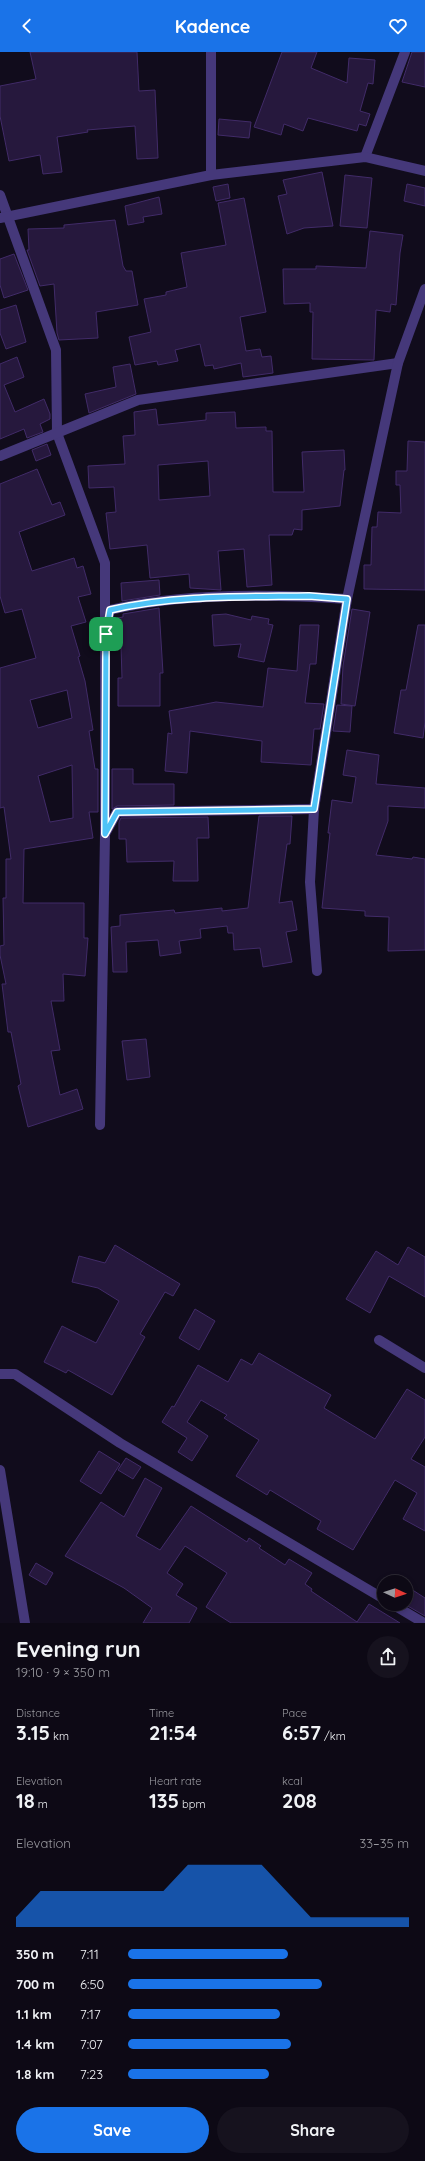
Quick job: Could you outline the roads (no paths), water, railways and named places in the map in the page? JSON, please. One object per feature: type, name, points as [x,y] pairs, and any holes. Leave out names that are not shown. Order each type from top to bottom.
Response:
[{"type":"street","points":[[211,175],[212,52]]},
{"type":"street","points":[[365,157],[405,52]]},
{"type":"street","points":[[5,218],[211,175],[365,157],[425,171]]},
{"type":"street","points":[[0,195],[5,218],[56,350],[57,433],[105,563],[105,834],[100,1125]]},
{"type":"street","points":[[317,971],[310,882],[314,809],[347,599],[398,363],[425,289]]},
{"type":"street","points":[[0,456],[138,400],[398,363]]},
{"type":"street","points":[[106,634],[110,610],[134,604],[218,598],[309,596],[347,599]]},
{"type":"street","points":[[105,834],[117,812],[314,809]]},
{"type":"street","points":[[379,1340],[425,1368]]},
{"type":"street","points":[[0,1374],[15,1374],[120,1443],[377,1595]]},
{"type":"street","points":[[0,1470],[25,1623]]},
{"type":"street","points":[[404,1611],[424,1623]]}]
